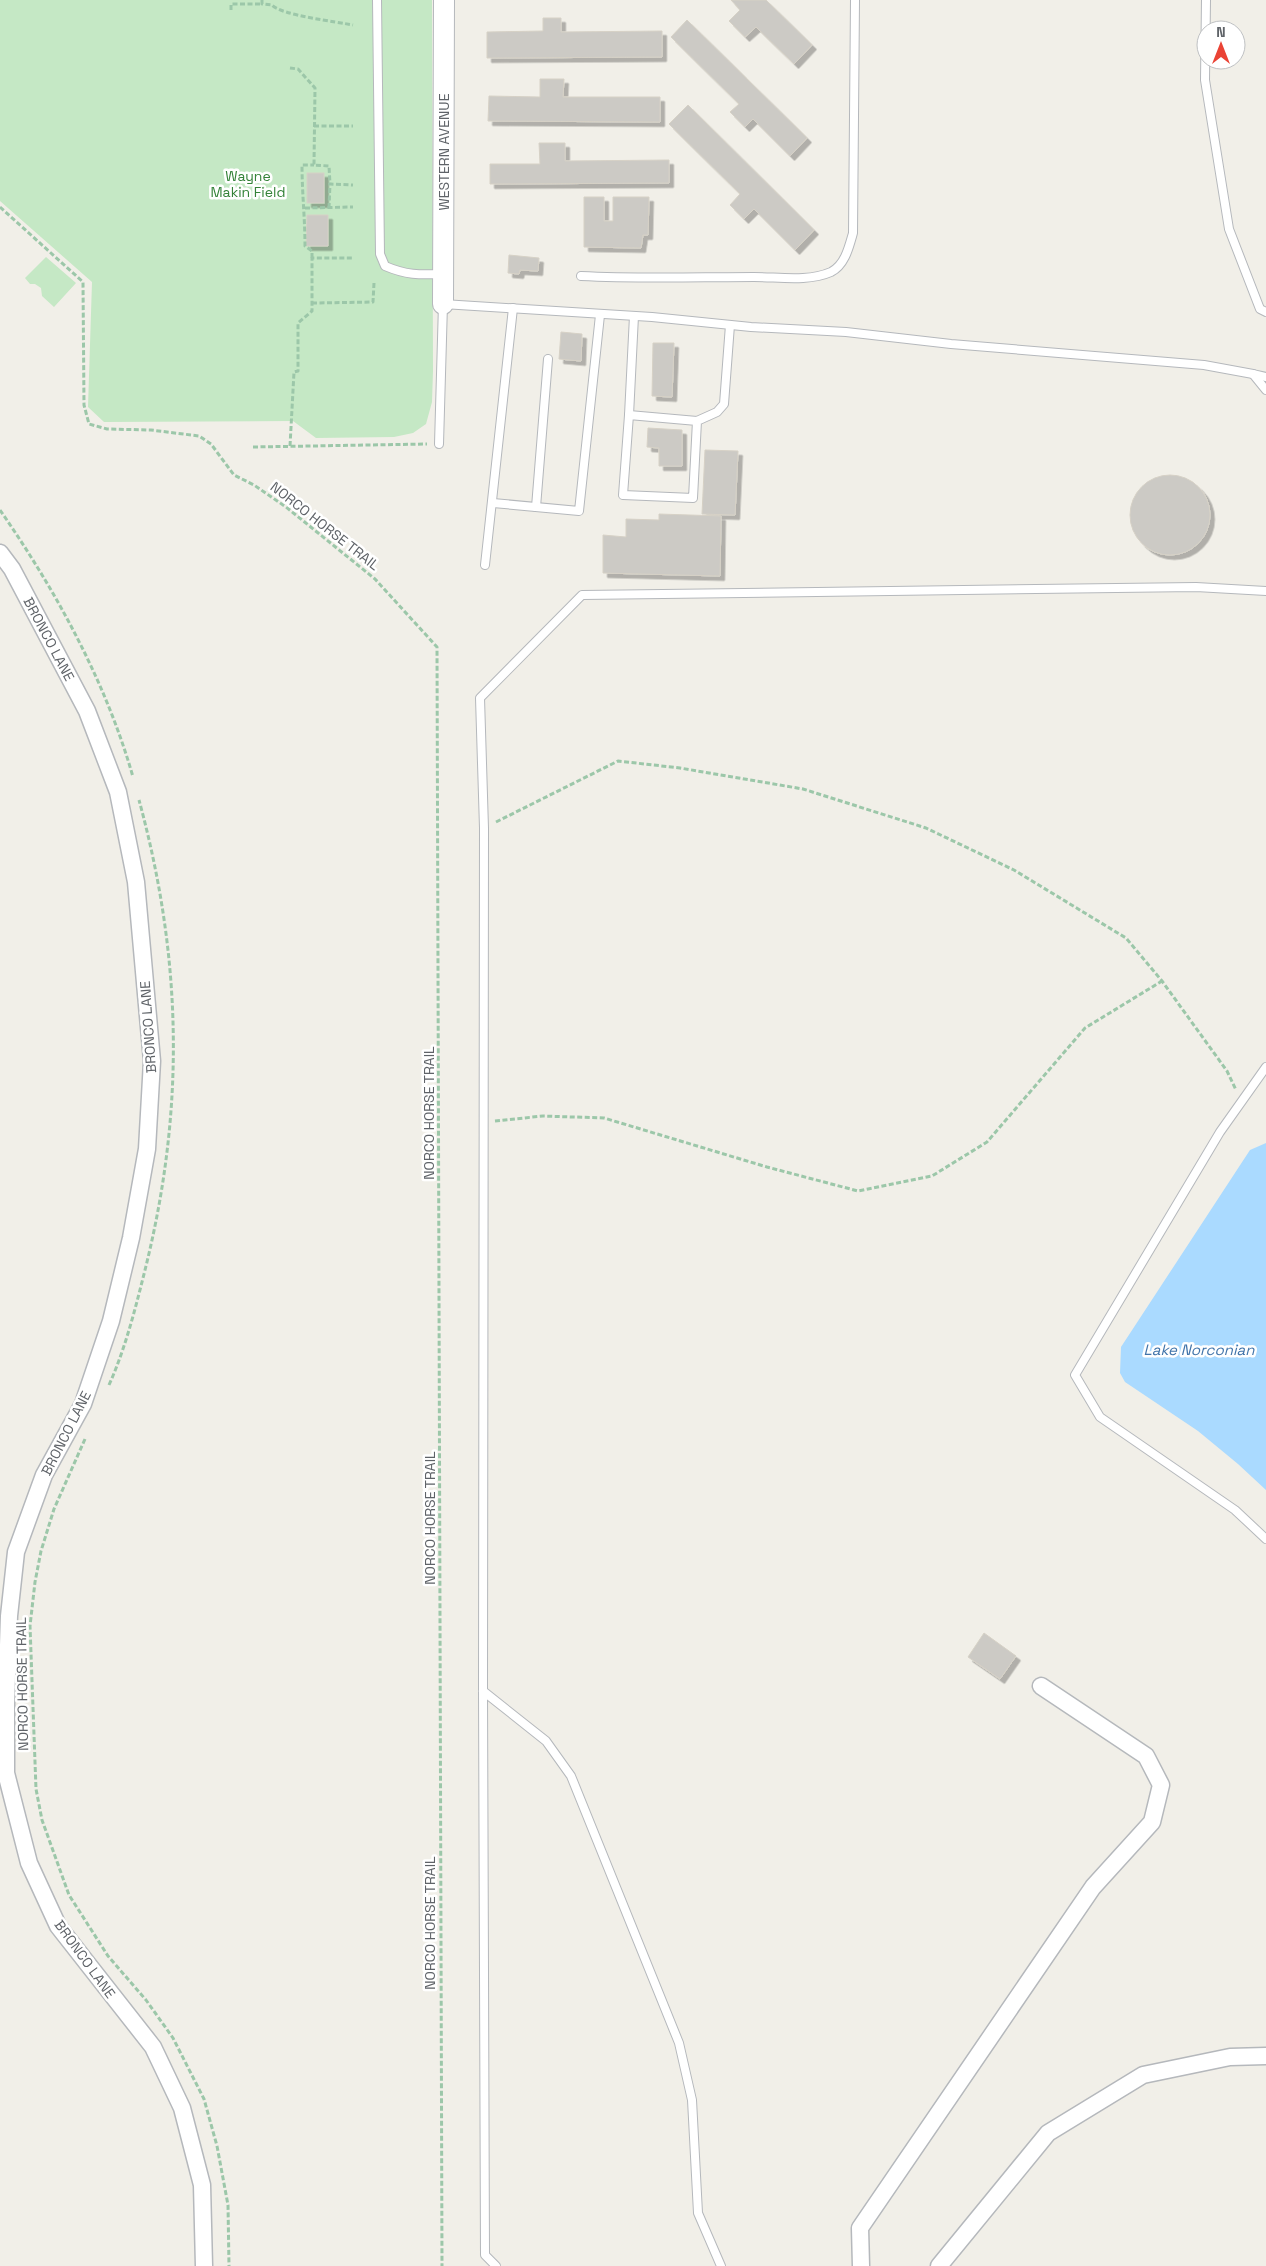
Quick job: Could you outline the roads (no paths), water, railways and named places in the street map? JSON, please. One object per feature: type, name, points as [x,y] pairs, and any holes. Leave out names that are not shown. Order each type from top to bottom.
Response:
[{"type":"street","name":"WESTERN AVENUE","points":[[443,304],[444,0]]},
{"type":"street","name":"BRONCO LANE","points":[[0,553],[12,569],[87,711],[118,792],[136,882],[152,1061],[147,1149],[131,1238],[111,1321],[84,1404],[44,1475],[16,1552],[9,1616],[3,1704],[6,1773],[29,1863],[58,1926],[153,2047],[182,2108],[202,2185],[204,2266]]},
{"type":"street","points":[[861,2266],[860,2228],[1093,1887],[1152,1822],[1162,1786],[1146,1756],[1041,1686]]},
{"type":"street","points":[[938,2266],[1048,2133],[1143,2075],[1230,2057],[1266,2056]]},
{"type":"lane","points":[[377,0],[380,254],[385,266],[398,272],[413,276],[443,274]]},
{"type":"lane","points":[[581,276],[651,279],[793,278],[817,276],[833,271],[846,256],[853,234],[855,0]]},
{"type":"lane","points":[[1206,0],[1205,80],[1229,229],[1260,309],[1266,312]]},
{"type":"lane","points":[[439,444],[443,304],[846,332],[951,344],[1204,366],[1266,376]]},
{"type":"lane","points":[[485,565],[513,308]]},
{"type":"lane","points":[[493,503],[579,512],[600,315]]},
{"type":"lane","points":[[634,316],[624,495],[693,498],[696,421]]},
{"type":"lane","points":[[629,415],[696,421],[716,412],[724,404],[730,325]]},
{"type":"lane","points":[[536,508],[548,359]]},
{"type":"lane","points":[[1253,374],[1266,390]]},
{"type":"lane","points":[[496,2266],[484,2255],[482,1691],[484,828],[480,698],[582,595],[1196,587],[1266,591]]},
{"type":"lane","points":[[1266,1067],[1220,1132],[1075,1375],[1100,1418],[1235,1510],[1266,1538]]},
{"type":"lane","points":[[482,1691],[546,1741],[571,1776],[678,2043],[692,2100],[698,2213],[721,2266]]},
{"type":"water","name":"Lake Norconian","points":[[1266,1143],[1266,1490],[1198,1431],[1125,1382],[1120,1373],[1121,1347],[1250,1150]]},
{"type":"park label","name":"Wayne Makin Field","points":[[248,184]]}]
